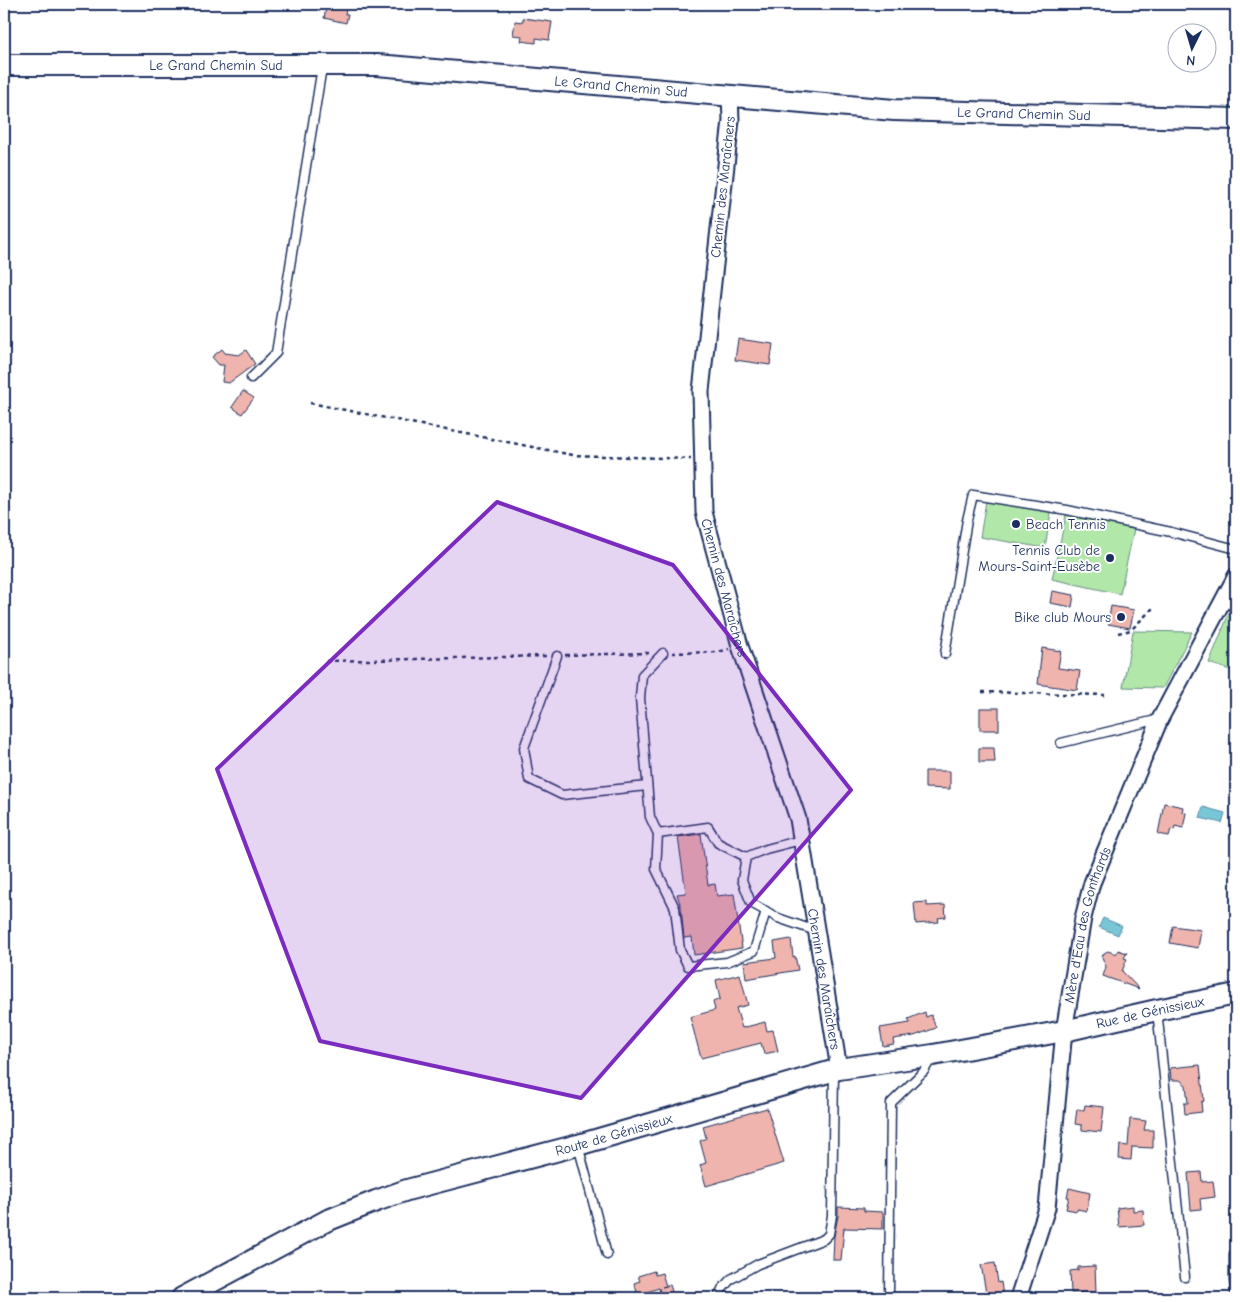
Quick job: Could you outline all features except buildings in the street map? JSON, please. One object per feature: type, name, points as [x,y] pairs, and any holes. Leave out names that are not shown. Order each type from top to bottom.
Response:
[{"type":"street","name":"Le Grand Chemin Sud","points":[[4,65],[378,65],[894,110],[1236,119]]},
{"type":"street","name":"Chemin des Maraîchers","points":[[730,96],[731,120],[701,391],[704,512],[740,646],[798,819],[837,1070]]},
{"type":"street","name":"Mère d'Eau des Gonthards","points":[[1018,1298],[1047,1208],[1064,1031],[1083,918],[1092,883],[1160,719],[1236,576]]},
{"type":"street","name":"Rue de Génissieux","points":[[1064,1031],[1236,994]]},
{"type":"street","name":"Route de Génissieux","points":[[182,1298],[326,1222],[407,1190],[578,1145],[837,1070],[1064,1031]]},
{"type":"lane","points":[[251,378],[276,353],[322,65]]},
{"type":"lane","points":[[945,654],[972,495],[1067,510],[1171,532],[1236,549]]},
{"type":"lane","points":[[1224,597],[1236,610]]},
{"type":"lane","points":[[664,653],[642,675],[640,698],[650,817],[658,834],[656,869],[675,908],[680,950],[688,966],[727,962],[754,951],[766,911]]},
{"type":"lane","points":[[557,656],[524,748],[529,779],[562,795],[648,786]]},
{"type":"lane","points":[[1061,743],[1160,719]]},
{"type":"lane","points":[[658,834],[708,827],[718,843],[746,857],[766,849],[801,840]]},
{"type":"lane","points":[[746,857],[742,880],[751,903],[778,918],[816,931]]},
{"type":"lane","points":[[1157,1010],[1185,1276]]},
{"type":"lane","points":[[889,1295],[891,1103],[924,1071],[933,1055]]},
{"type":"lane","points":[[718,1298],[722,1289],[731,1279],[758,1264],[824,1239],[829,1234],[832,1215],[837,1070]]},
{"type":"lane","points":[[578,1145],[607,1255]]},
{"type":"lane","points":[[1234,1254],[1236,1298]]},
{"type":"path","points":[[310,403],[573,455],[703,460]]},
{"type":"path","points":[[1118,633],[1131,630],[1155,606]]},
{"type":"path","points":[[326,661],[718,652],[740,646]]},
{"type":"path","points":[[982,692],[1106,695]]},
{"type":"highlighted area","points":[[497,502],[673,565],[851,790],[581,1098],[320,1041],[217,769]]},
{"type":"green space","name":"Beach Tennis","points":[[986,501],[1051,512],[1045,548],[980,537]]},
{"type":"green space","points":[[1066,515],[1134,529],[1120,594],[1052,579]]},
{"type":"green space","points":[[1236,596],[1236,672],[1209,663]]},
{"type":"green space","points":[[1133,631],[1192,632],[1163,688],[1123,687]]},
{"type":"water","points":[[1203,807],[1225,813],[1222,823],[1200,818]]},
{"type":"water","points":[[1103,918],[1122,926],[1118,935],[1099,927]]},
{"type":"place","name":"Beach Tennis","points":[[1016,524]]},
{"type":"place","name":"Tennis Club de Mours-Saint-Eusèbe","points":[[1110,558]]},
{"type":"place","name":"Bike club Mours","points":[[1121,617]]}]
